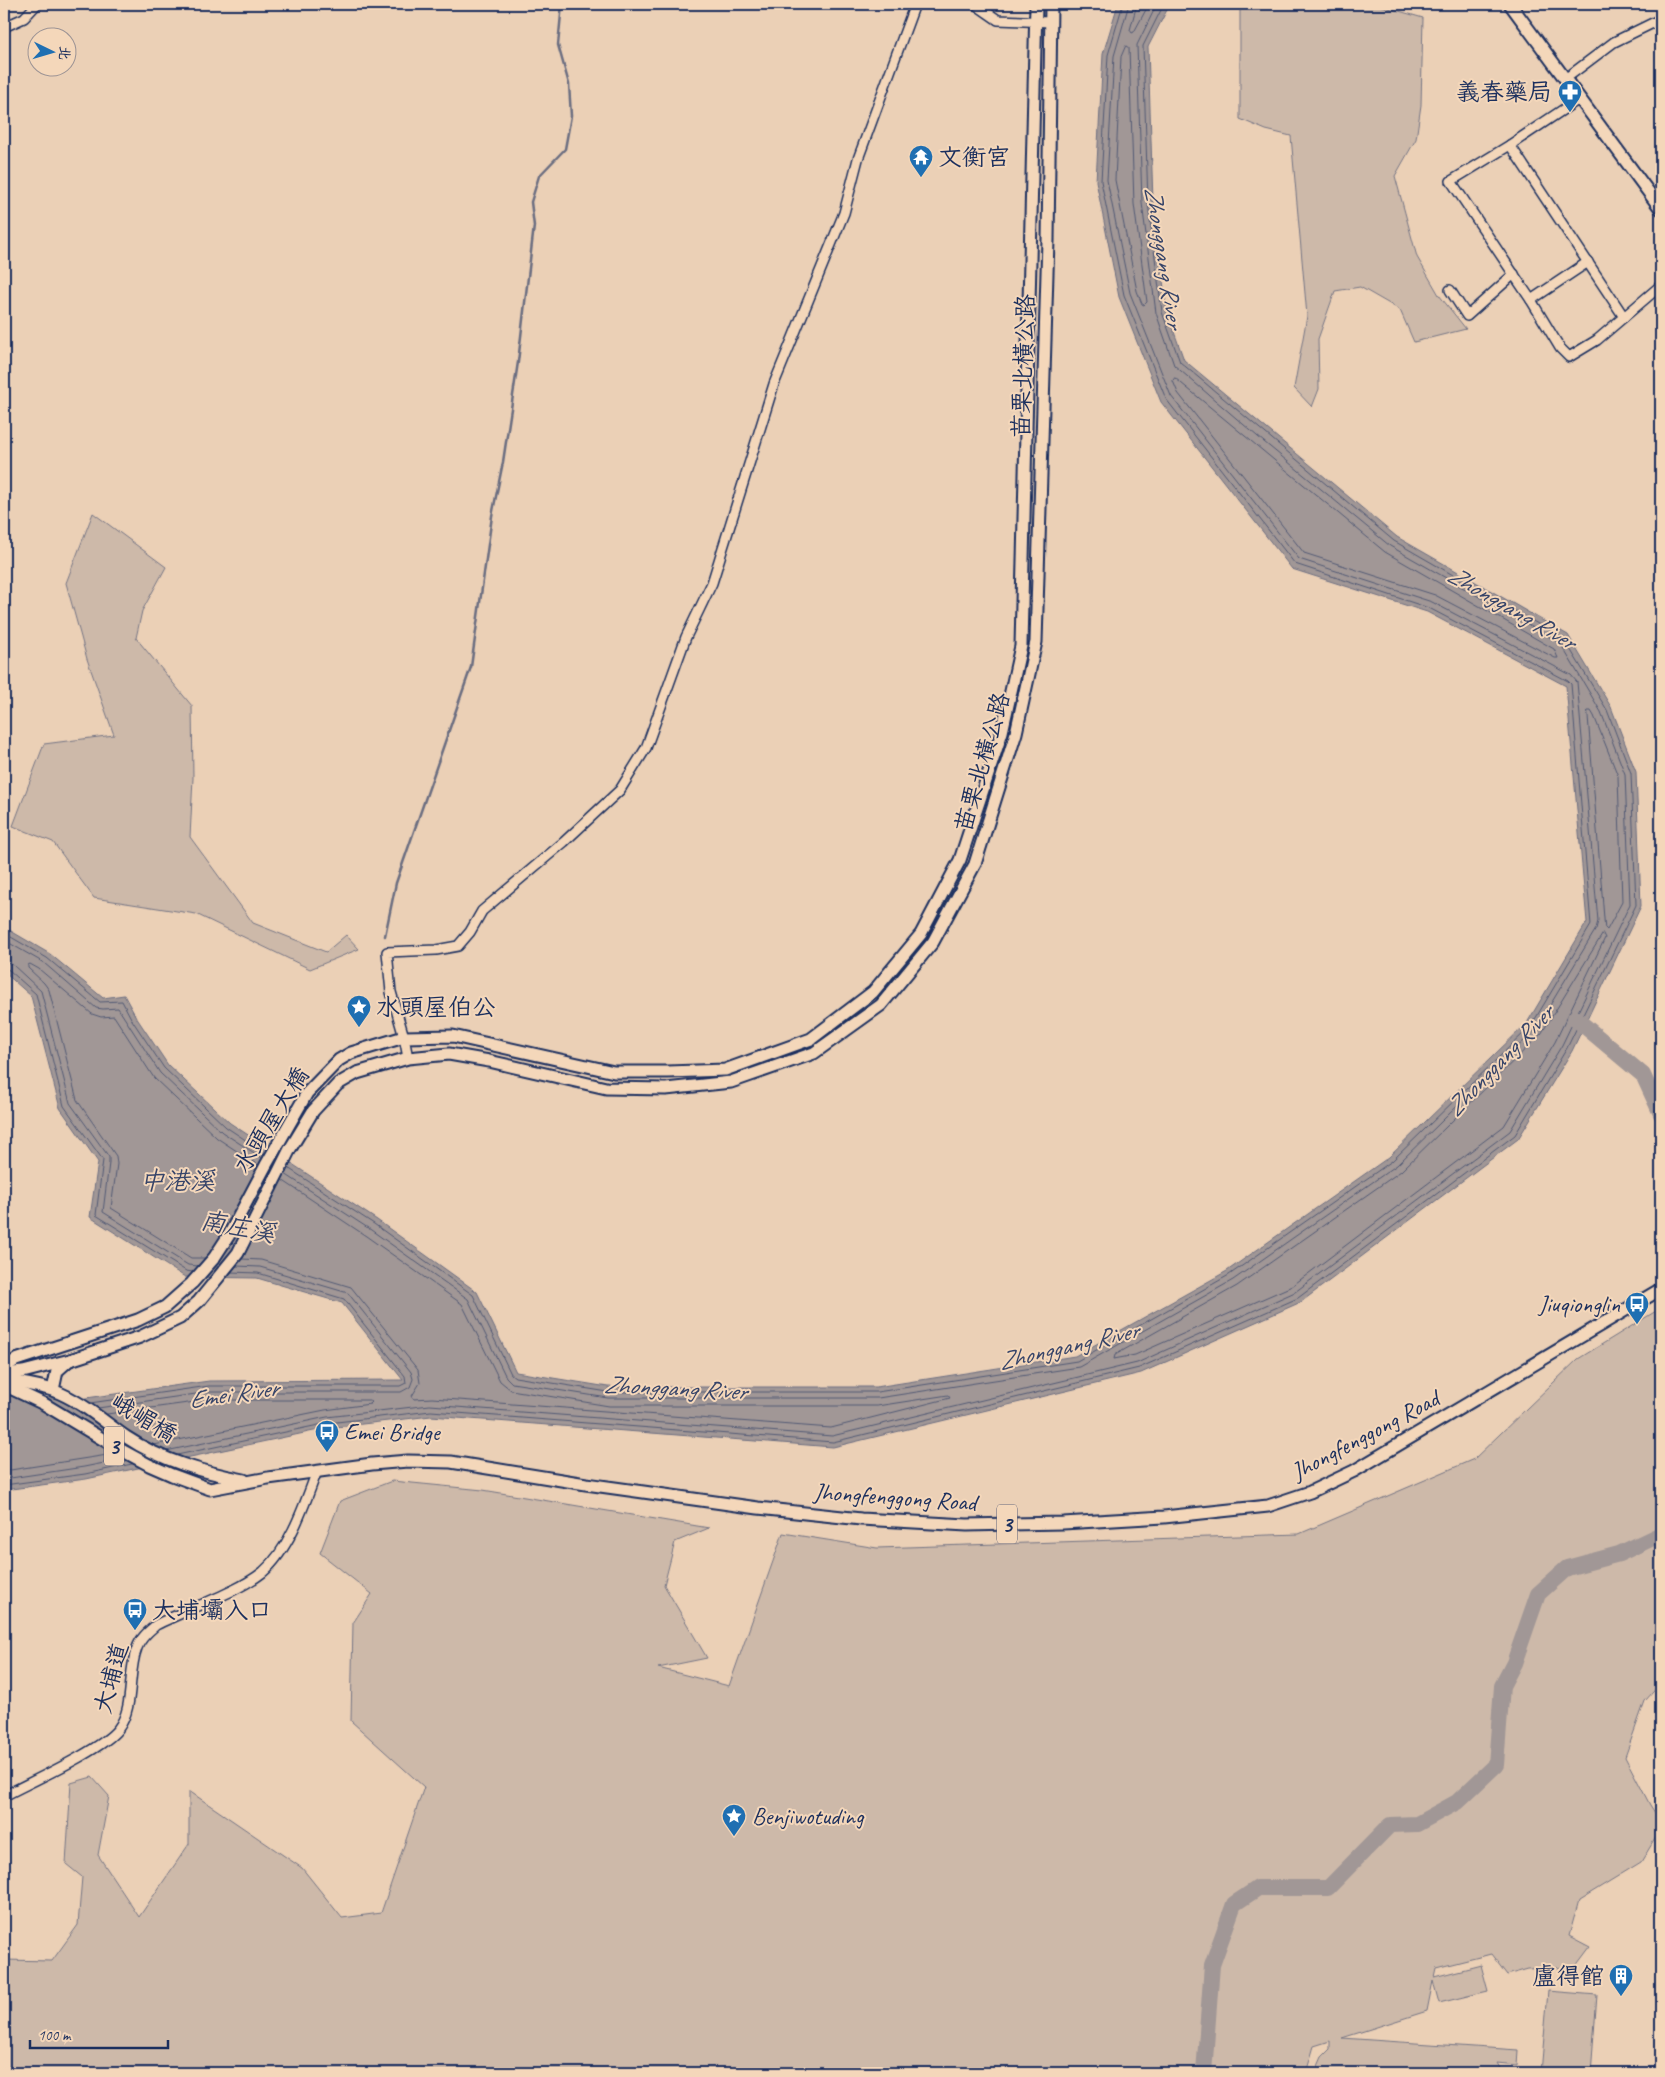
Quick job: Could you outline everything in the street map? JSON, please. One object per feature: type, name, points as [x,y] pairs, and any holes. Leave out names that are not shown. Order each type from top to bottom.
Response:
[{"type":"main road","name":"苗栗北橫公路","points":[[404,1037],[453,1036],[614,1072],[725,1070],[811,1039],[873,992],[921,934],[960,860],[1002,732],[1021,646],[1036,4]]},
{"type":"main road","name":"苗栗北橫公路","points":[[408,1058],[448,1054],[489,1061],[606,1088],[666,1089],[731,1082],[814,1052],[881,1005],[934,942],[975,864],[1016,733],[1036,642],[1048,240],[1051,4]]},
{"type":"main road","points":[[1510,4],[1661,208]]},
{"type":"main road","name":"水頭屋大橋","points":[[4,1367],[16,1360],[120,1328],[165,1307],[192,1283],[214,1258],[229,1236],[291,1121],[307,1093],[317,1081],[339,1060],[352,1053],[404,1037]]},
{"type":"main road","name":"水頭屋大橋","points":[[70,1360],[140,1337],[180,1318],[199,1301],[238,1253],[290,1150],[313,1111],[338,1084],[357,1073],[408,1058]]},
{"type":"main road","name":"Jhongfenggong Road","points":[[210,1488],[317,1471],[408,1461],[451,1462],[758,1508],[861,1519],[967,1525],[1063,1523],[1164,1517],[1268,1506],[1310,1492],[1354,1471],[1572,1343],[1660,1288]]},
{"type":"main road","points":[[4,1374],[23,1372],[70,1360]]},
{"type":"main road","points":[[53,1390],[57,1371],[70,1360]]},
{"type":"main road","name":"3","points":[[4,1380],[53,1390]]},
{"type":"main road","name":"峨嵋橋","points":[[4,1385],[44,1404],[149,1465],[172,1476],[210,1488]]},
{"type":"main road","name":"峨嵋橋","points":[[53,1390],[84,1407],[128,1438],[171,1460],[198,1470],[216,1474]]},
{"type":"main road","name":"Jhongfenggong Road","points":[[216,1474],[254,1482]]},
{"type":"street","points":[[4,27],[24,18],[36,4]]},
{"type":"street","points":[[408,1058],[391,992],[387,952],[436,950],[458,946],[470,932],[482,911],[564,842],[620,790],[646,748],[686,637],[712,583],[774,384],[844,212],[858,159],[915,4]]},
{"type":"street","points":[[975,4],[998,20],[1051,22]]},
{"type":"street","points":[[1565,79],[1614,42],[1661,19]]},
{"type":"street","points":[[1579,99],[1510,145],[1451,181],[1531,300],[1560,348],[1569,357],[1597,340],[1659,287]]},
{"type":"street","points":[[1510,145],[1624,316]]},
{"type":"street","points":[[1531,300],[1588,262]]},
{"type":"street","points":[[1450,290],[1467,316],[1514,274]]},
{"type":"street","name":"大埔道","points":[[4,1796],[86,1753],[108,1739],[119,1728],[128,1701],[137,1646],[144,1636],[156,1625],[244,1584],[263,1572],[286,1542],[303,1509],[317,1471]]},
{"type":"shaded area","points":[[1240,4],[1375,4],[1423,18],[1421,105],[1416,139],[1395,176],[1417,257],[1439,295],[1466,329],[1414,342],[1400,310],[1360,287],[1335,291],[1318,339],[1319,389],[1312,407],[1294,388],[1307,316],[1291,136],[1266,130],[1240,119]]},
{"type":"shaded area","points":[[93,513],[166,567],[142,611],[136,638],[192,706],[193,778],[190,837],[253,923],[326,952],[346,935],[359,949],[310,969],[196,914],[94,898],[53,842],[13,826],[44,744],[114,735],[87,659],[66,583]]},
{"type":"shaded area","points":[[1661,1308],[1661,1609],[1659,1609],[1661,1683],[1645,1701],[1625,1757],[1661,1822],[1661,1829],[1641,1862],[1579,1900],[1569,1936],[1590,1947],[1575,1967],[1528,1969],[1507,1975],[1491,1954],[1436,1968],[1434,1977],[1481,1965],[1488,1991],[1439,2003],[1433,1981],[1427,2011],[1342,2038],[1518,2050],[1517,2065],[1497,2063],[1503,2073],[1315,2073],[1322,2057],[1330,2049],[1330,2041],[1314,2046],[1306,2073],[4,2073],[4,1960],[52,1961],[78,1925],[82,1877],[66,1864],[71,1783],[92,1777],[109,1796],[98,1855],[139,1917],[189,1844],[189,1791],[302,1868],[342,1918],[381,1913],[424,1787],[351,1721],[353,1623],[372,1594],[320,1553],[340,1501],[392,1481],[483,1490],[709,1528],[675,1542],[664,1585],[707,1658],[658,1668],[729,1686],[783,1533],[877,1548],[1299,1534],[1474,1459],[1578,1359]]},
{"type":"shaded area","points":[[1548,1991],[1597,1995],[1591,2073],[1541,2073]]},
{"type":"water","name":"中港溪","points":[[1118,4],[1170,4],[1148,47],[1153,202],[1167,312],[1184,360],[1397,537],[1568,635],[1611,707],[1636,772],[1641,906],[1572,1051],[1518,1139],[1301,1302],[1141,1373],[833,1447],[431,1416],[328,1428],[86,1479],[4,1490],[4,1396],[79,1399],[209,1381],[403,1380],[342,1303],[257,1278],[185,1277],[90,1217],[98,1162],[60,1108],[31,996],[4,972],[4,927],[50,954],[103,998],[124,995],[136,1017],[168,1065],[230,1123],[377,1220],[477,1292],[516,1372],[608,1387],[876,1387],[1075,1356],[1227,1271],[1389,1157],[1527,1023],[1587,922],[1566,686],[1427,612],[1292,569],[1161,402],[1119,297],[1096,181],[1103,54]]},
{"type":"waterway","points":[[385,936],[396,883],[471,667],[492,516],[503,462],[518,362],[534,226],[531,202],[539,176],[565,149],[571,116],[569,84],[558,45],[562,4]]},
{"type":"waterway","points":[[1575,1018],[1643,1075],[1661,1114]]},
{"type":"waterway","points":[[1204,2073],[1212,1965],[1234,1904],[1258,1888],[1328,1888],[1390,1825],[1417,1824],[1457,1802],[1496,1765],[1502,1686],[1514,1663],[1538,1594],[1567,1568],[1619,1554],[1661,1534]]},
{"type":"place","name":"義春藥局","points":[[1570,113]]},
{"type":"place","name":"文衡宮","points":[[921,178]]},
{"type":"place","name":"水頭屋伯公","points":[[359,1028]]},
{"type":"place","name":"Jiuqionglin","points":[[1637,1325]]},
{"type":"place","name":"Emei Bridge","points":[[327,1453]]},
{"type":"place","name":"大埔壩入口","points":[[135,1631]]},
{"type":"place","name":"Benjiwotuding","points":[[734,1837]]},
{"type":"place","name":"盧得館","points":[[1621,1997]]},
{"type":"water label","name":"Zhonggang River","points":[[1165,257]]},
{"type":"water label","name":"Zhonggang River","points":[[1512,607]]},
{"type":"water label","name":"Zhonggang River","points":[[1499,1060]]},
{"type":"water label","name":"南庄溪","points":[[238,1226]]},
{"type":"water label","name":"Zhonggang River","points":[[1068,1345]]},
{"type":"water label","name":"Zhonggang River","points":[[675,1387]]},
{"type":"water label","name":"Emei River","points":[[233,1393]]}]
